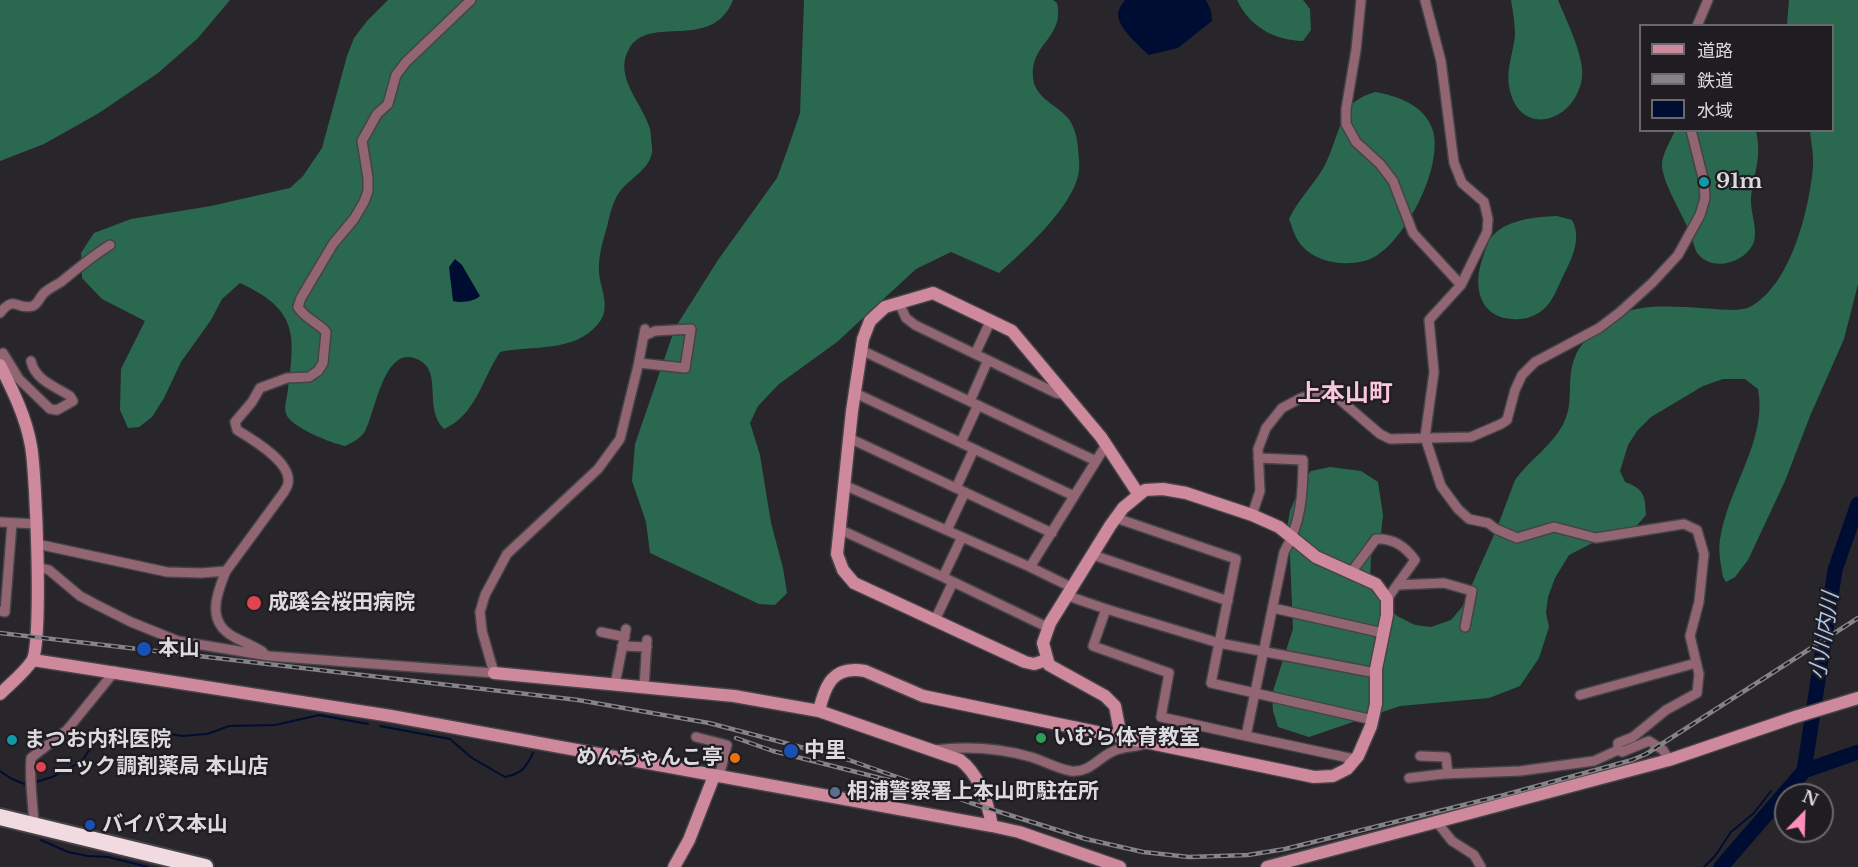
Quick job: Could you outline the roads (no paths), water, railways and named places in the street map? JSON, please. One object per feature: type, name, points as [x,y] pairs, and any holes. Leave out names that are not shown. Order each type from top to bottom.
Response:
[{"type":"highway","points":[[0,817],[205,867]]},
{"type":"street","points":[[269,656],[226,633],[218,625],[215,613],[220,584],[226,571],[289,483],[287,470],[273,455],[237,430],[235,422],[252,402],[260,388],[287,378],[309,376],[318,372],[323,363],[326,332],[323,327],[302,315],[298,307],[333,244],[354,219],[364,202],[368,191],[362,141],[377,114],[388,104],[396,75],[406,62],[471,0]]},
{"type":"street","points":[[1360,0],[1346,124],[1356,141],[1380,164],[1393,181],[1413,233],[1461,285]]},
{"type":"street","points":[[1425,0],[1441,61],[1454,163],[1462,183],[1484,202],[1488,219],[1487,232],[1461,285],[1429,320],[1434,372],[1425,437],[1441,486],[1458,509],[1469,519],[1488,523],[1496,530],[1517,538],[1554,527],[1596,538],[1684,524],[1697,530],[1704,554],[1699,602],[1690,636],[1700,674],[1697,693],[1666,710],[1633,737],[1617,742],[1618,750]]},
{"type":"street","points":[[1698,24],[1708,0]]},
{"type":"street","points":[[1252,515],[1260,491],[1258,450],[1266,429],[1282,408],[1301,398],[1319,393],[1339,399],[1380,434],[1390,439],[1472,437],[1506,420],[1522,375],[1535,362],[1599,328],[1652,283],[1677,255],[1700,215],[1705,198],[1704,182],[1692,132]]},
{"type":"street","points":[[0,313],[6,305],[12,303],[25,307],[37,303],[43,293],[110,245]]},
{"type":"street","points":[[1047,660],[1034,664],[1025,662],[854,583],[843,570],[837,554],[839,529],[861,350],[870,321],[885,307],[933,293],[1012,331],[1106,445],[1139,495]]},
{"type":"street","points":[[899,303],[906,318],[915,325],[1056,393],[1067,395]]},
{"type":"street","points":[[975,354],[991,320]]},
{"type":"street","points":[[494,673],[482,631],[480,612],[484,595],[507,554],[598,469],[620,439],[639,363],[644,332],[691,329],[685,368],[639,363]]},
{"type":"street","points":[[861,350],[1096,461]]},
{"type":"street","points":[[1,355],[19,379],[50,409],[57,410],[73,401],[70,396],[39,377],[33,370],[31,361]]},
{"type":"street","points":[[0,694],[33,660],[37,625],[37,544],[31,447],[1,355]]},
{"type":"street","points":[[961,442],[988,360]]},
{"type":"street","points":[[855,393],[1074,496]]},
{"type":"street","points":[[849,438],[1052,532]]},
{"type":"street","points":[[1030,567],[1106,445]]},
{"type":"street","points":[[946,530],[974,449]]},
{"type":"street","points":[[1246,735],[1284,552],[1292,538],[1302,498],[1303,460],[1258,458]]},
{"type":"street","points":[[844,485],[1030,567],[1071,592],[1106,609],[1219,643],[1376,673]]},
{"type":"street","points":[[819,711],[824,690],[834,675],[855,669],[865,671],[923,696],[1314,777],[1333,776],[1347,769],[1373,720],[1376,704],[1376,673],[1387,615],[1387,599],[1376,584],[1316,557],[1279,527],[1252,515],[1186,493],[1163,489],[1146,490],[1123,508],[1116,518],[1049,628],[1043,643],[1049,665],[1106,696],[1115,706],[1121,737]]},
{"type":"street","points":[[1116,518],[1236,559],[1211,683],[1373,720]]},
{"type":"street","points":[[0,522],[36,524]]},
{"type":"street","points":[[0,611],[5,612],[4,568],[12,524]]},
{"type":"street","points":[[839,529],[1049,628]]},
{"type":"street","points":[[943,577],[962,537]]},
{"type":"street","points":[[1350,574],[1376,539],[1385,538],[1408,550],[1415,560],[1387,599]]},
{"type":"street","points":[[37,544],[167,572],[226,571]]},
{"type":"street","points":[[1093,555],[1228,601]]},
{"type":"street","points":[[37,567],[50,570],[80,596],[95,604],[178,641],[269,656],[494,673],[734,696],[819,711],[960,760],[968,766],[982,788],[992,826]]},
{"type":"street","points":[[936,620],[953,582]]},
{"type":"street","points":[[1398,585],[1444,583],[1473,591],[1465,627]]},
{"type":"street","points":[[1273,608],[1383,633]]},
{"type":"street","points":[[1106,609],[1093,646],[1169,673],[1161,717],[1354,759]]},
{"type":"street","points":[[601,632],[647,644],[644,687]]},
{"type":"street","points":[[615,684],[624,638]]},
{"type":"street","points":[[33,660],[391,716],[992,826],[1019,832],[1120,867]]},
{"type":"street","points":[[1580,695],[1696,663]]},
{"type":"street","points":[[34,825],[30,782],[31,758],[67,730],[115,672]]},
{"type":"street","points":[[1267,867],[1669,760],[1858,698]]},
{"type":"street","points":[[674,867],[689,840],[716,776],[726,745],[696,737]]},
{"type":"street","points":[[1409,778],[1520,771],[1594,761],[1618,750],[1622,752],[1648,741],[1663,750],[1669,760]]},
{"type":"street","points":[[934,750],[961,746],[987,748],[1028,756],[1071,771],[1092,767],[1112,751],[1135,748],[1147,743]]},
{"type":"street","points":[[1420,756],[1446,757],[1448,774]]},
{"type":"street","points":[[1436,821],[1452,841],[1474,855],[1481,867]]},
{"type":"water","points":[[1125,0],[1206,0],[1212,21],[1178,48],[1149,55],[1129,36],[1121,24],[1118,13]]},
{"type":"water","points":[[455,259],[462,265],[480,296],[474,300],[453,301],[449,267]]},
{"type":"waterway","name":"小川内川","points":[[1804,771],[1835,570],[1858,504]]},
{"type":"waterway","points":[[33,783],[72,767],[84,758],[99,735],[109,729],[145,734],[160,732],[182,736],[207,734],[229,726],[275,725],[319,715],[368,724]]},
{"type":"waterway","points":[[380,726],[450,739],[472,758],[505,777],[522,770],[533,753]]},
{"type":"waterway","points":[[1721,867],[1804,771],[1858,752]]},
{"type":"waterway","points":[[0,771],[27,785]]},
{"type":"waterway","points":[[1704,867],[1715,856],[1731,832],[1754,813],[1771,791]]},
{"type":"waterway","points":[[41,840],[68,852],[108,857],[148,867]]},
{"type":"railway","points":[[0,633],[578,700],[709,723],[846,759],[971,803],[1086,839],[1143,852],[1189,857],[1248,855],[1285,849],[1504,795],[1632,760],[1646,754],[1858,618]]},
{"type":"railway","points":[[736,738],[773,751],[892,781]]},
{"type":"place","name":"91m","points":[[1704,182]]},
{"type":"place","name":"成蹊会桜田病院","points":[[254,603]]},
{"type":"place","name":"本山","points":[[144,649]]},
{"type":"place","name":"いむら体育教室","points":[[1041,738]]},
{"type":"place","name":"まつお内科医院","points":[[12,740]]},
{"type":"place","name":"中里","points":[[791,751]]},
{"type":"place","name":"めんちゃんこ亭","points":[[735,758]]},
{"type":"place","name":"ニック調剤薬局 本山店","points":[[41,767]]},
{"type":"place","name":"相浦警察署上本山町駐在所","points":[[835,792]]},
{"type":"place","name":"バイパス本山","points":[[90,825]]},
{"type":"district","name":"上本山町","points":[[1345,394]]}]
